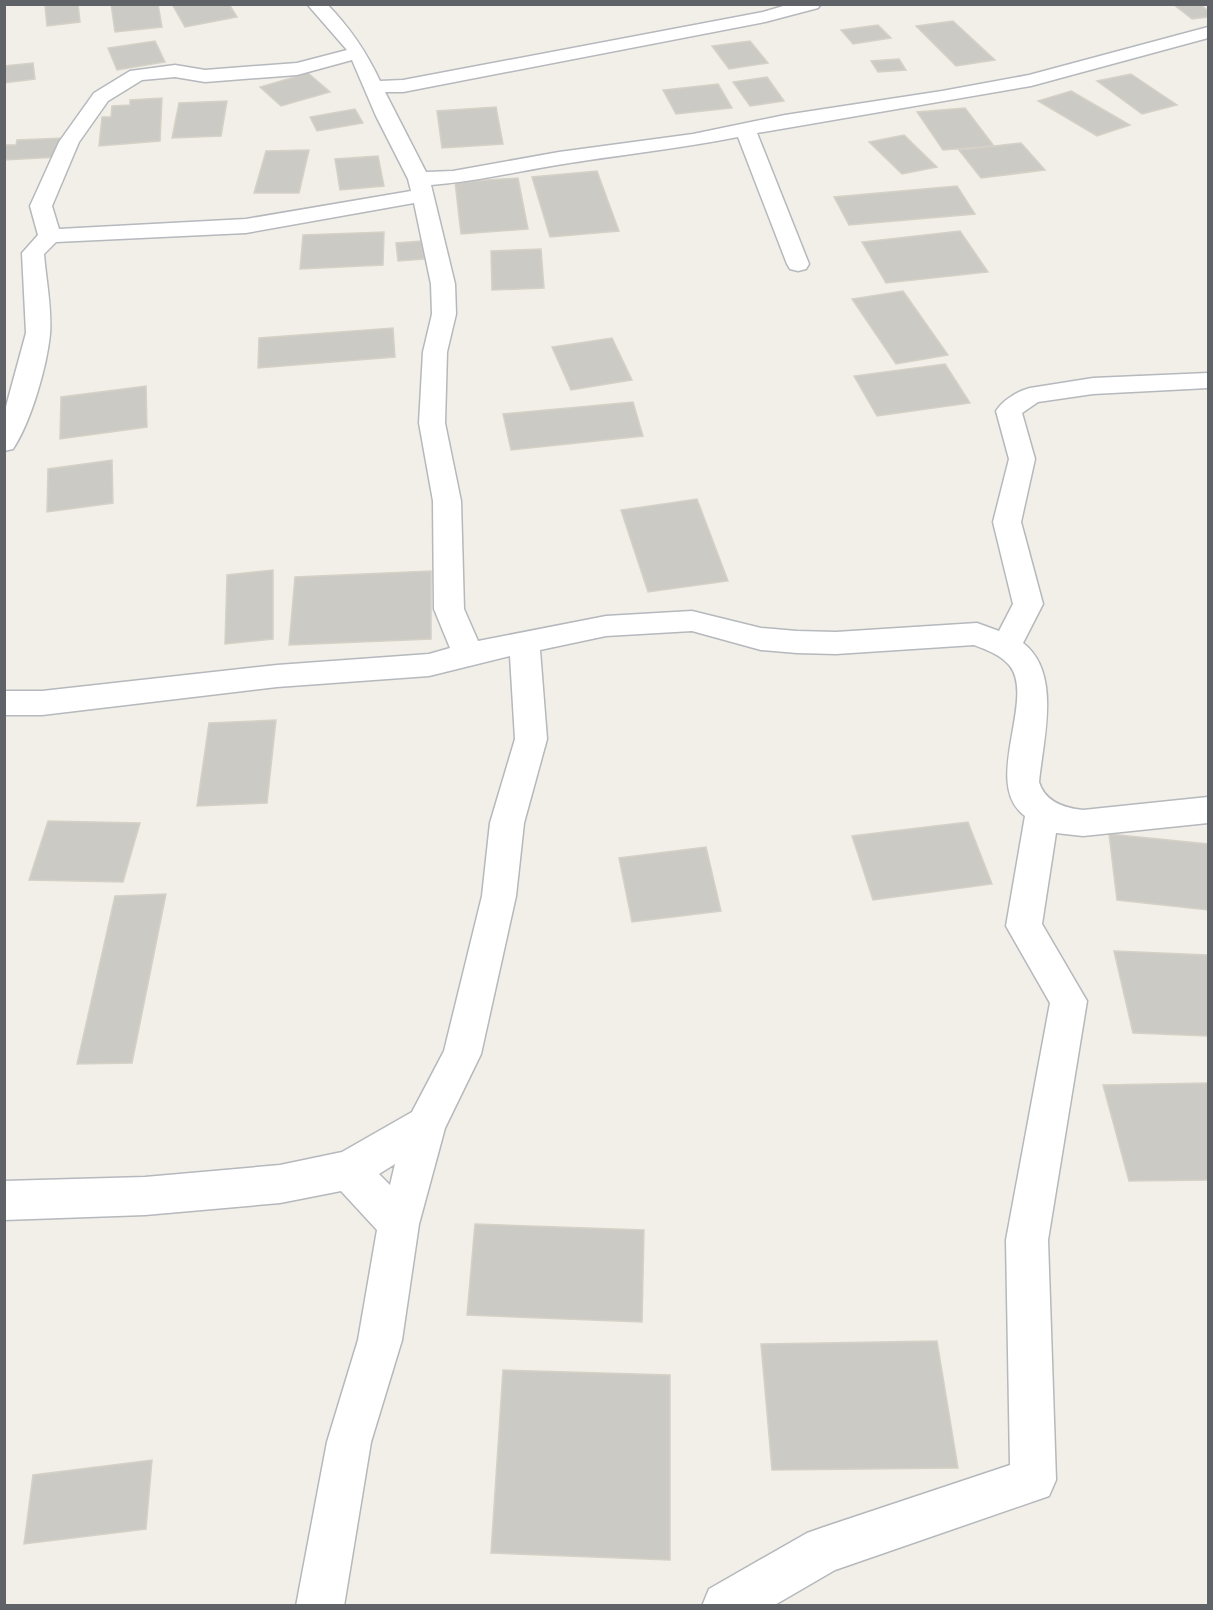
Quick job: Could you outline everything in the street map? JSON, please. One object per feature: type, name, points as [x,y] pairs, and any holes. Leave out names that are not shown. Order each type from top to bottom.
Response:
[{"type":"street","points":[[316,4],[344,33],[358,53],[421,187],[443,284],[444,314],[435,352],[432,423],[447,501],[448,609],[468,654]]},
{"type":"street","points":[[374,87],[403,86],[765,17],[812,4]]},
{"type":"street","points":[[4,443],[21,406],[38,333],[33,253],[50,236],[246,226],[421,187],[453,177],[560,158],[693,140],[1031,80],[1209,32]]},
{"type":"street","points":[[50,236],[40,206],[69,142],[101,97],[137,75],[175,71],[205,76],[297,69],[358,53]]},
{"type":"street","points":[[745,129],[798,264]]},
{"type":"street","points":[[1006,646],[1028,604],[1007,522],[1022,459],[1009,411],[1030,396],[1093,386],[1209,380]]},
{"type":"street","points":[[4,703],[86,699],[288,675],[429,665],[468,654],[606,626],[692,621],[761,639],[836,643],[977,634],[1006,646],[1019,656],[1029,671],[1032,696],[1023,782],[1028,800],[1057,820],[1083,823],[1209,810]]},
{"type":"street","points":[[321,1605],[349,1442],[380,1340],[399,1224],[426,1125],[462,1054],[498,896],[507,823],[531,739],[524,642]]},
{"type":"street","points":[[726,1605],[824,1550],[1033,1480],[1027,1240],[1069,1000],[1024,926],[1042,810]]},
{"type":"street","points":[[4,1201],[145,1196],[280,1184],[349,1170],[426,1125]]},
{"type":"street","points":[[349,1170],[399,1224]]},
{"type":"building","points":[[78,4],[80,22],[47,26],[45,6]]},
{"type":"building","points":[[111,4],[158,4],[162,27],[115,32]]},
{"type":"building","points":[[172,4],[229,4],[237,17],[185,27]]},
{"type":"building","points":[[1173,4],[1200,4],[1208,11],[1208,17],[1192,19]]},
{"type":"building","points":[[953,21],[995,60],[956,66],[916,26]]},
{"type":"building","points":[[878,25],[891,38],[853,44],[841,30]]},
{"type":"building","points":[[155,41],[165,62],[117,70],[108,48]]},
{"type":"building","points":[[750,41],[768,63],[729,69],[712,46]]},
{"type":"building","points":[[899,59],[906,70],[878,72],[871,61]]},
{"type":"building","points":[[33,63],[35,79],[4,83],[4,66]]},
{"type":"building","points":[[308,73],[330,92],[281,106],[260,87]]},
{"type":"building","points":[[1131,74],[1177,105],[1142,114],[1097,81]]},
{"type":"building","points":[[767,77],[784,101],[750,106],[733,82]]},
{"type":"building","points":[[718,84],[732,108],[676,114],[663,90]]},
{"type":"building","points":[[1071,91],[1130,125],[1097,136],[1038,101]]},
{"type":"building","points":[[162,98],[160,141],[99,146],[102,117],[111,117],[112,106],[130,105],[130,100]]},
{"type":"building","points":[[227,101],[221,136],[172,138],[179,103]]},
{"type":"building","points":[[496,107],[503,144],[442,148],[437,111]]},
{"type":"building","points":[[965,108],[994,146],[943,150],[917,112]]},
{"type":"building","points":[[355,109],[363,123],[317,131],[310,117]]},
{"type":"building","points":[[904,135],[937,167],[902,174],[869,142]]},
{"type":"building","points":[[63,138],[58,157],[4,160],[4,145],[16,145],[17,140]]},
{"type":"building","points":[[1021,143],[1045,170],[981,178],[959,150]]},
{"type":"building","points":[[309,150],[299,193],[254,193],[266,151]]},
{"type":"building","points":[[378,156],[384,186],[340,190],[335,159]]},
{"type":"building","points":[[597,171],[619,231],[550,237],[532,177]]},
{"type":"building","points":[[518,178],[528,229],[461,234],[455,182]]},
{"type":"building","points":[[957,186],[975,214],[849,225],[834,197]]},
{"type":"building","points":[[960,231],[988,272],[886,283],[862,242]]},
{"type":"building","points":[[384,232],[383,265],[300,269],[303,235]]},
{"type":"building","points":[[422,241],[424,259],[398,261],[396,243]]},
{"type":"building","points":[[541,249],[544,288],[492,290],[491,251]]},
{"type":"building","points":[[903,291],[948,355],[896,364],[852,299]]},
{"type":"building","points":[[393,328],[395,357],[258,368],[259,338]]},
{"type":"building","points":[[612,338],[632,380],[571,390],[552,347]]},
{"type":"building","points":[[945,364],[970,403],[877,416],[854,376]]},
{"type":"building","points":[[146,386],[147,427],[60,439],[61,397]]},
{"type":"building","points":[[633,402],[643,436],[511,450],[503,414]]},
{"type":"building","points":[[112,460],[113,503],[47,512],[48,469]]},
{"type":"building","points":[[697,499],[728,581],[648,592],[621,510]]},
{"type":"building","points":[[273,570],[273,639],[225,644],[227,575]]},
{"type":"building","points":[[431,571],[431,639],[289,645],[295,577]]},
{"type":"building","points":[[276,720],[267,803],[197,806],[209,723]]},
{"type":"building","points":[[48,821],[140,823],[123,882],[29,880]]},
{"type":"building","points":[[968,822],[992,884],[873,900],[852,836]]},
{"type":"building","points":[[1109,834],[1208,844],[1208,910],[1117,900]]},
{"type":"building","points":[[706,847],[721,911],[632,922],[619,858]]},
{"type":"building","points":[[166,894],[132,1063],[77,1064],[115,896]]},
{"type":"building","points":[[1114,951],[1208,955],[1208,1036],[1133,1033]]},
{"type":"building","points":[[1208,1083],[1208,1180],[1129,1181],[1103,1085]]},
{"type":"building","points":[[475,1224],[644,1230],[642,1322],[467,1315]]},
{"type":"building","points":[[937,1341],[958,1468],[772,1470],[761,1344]]},
{"type":"building","points":[[503,1370],[670,1375],[670,1560],[491,1553]]},
{"type":"building","points":[[152,1460],[146,1529],[24,1544],[33,1475]]}]
